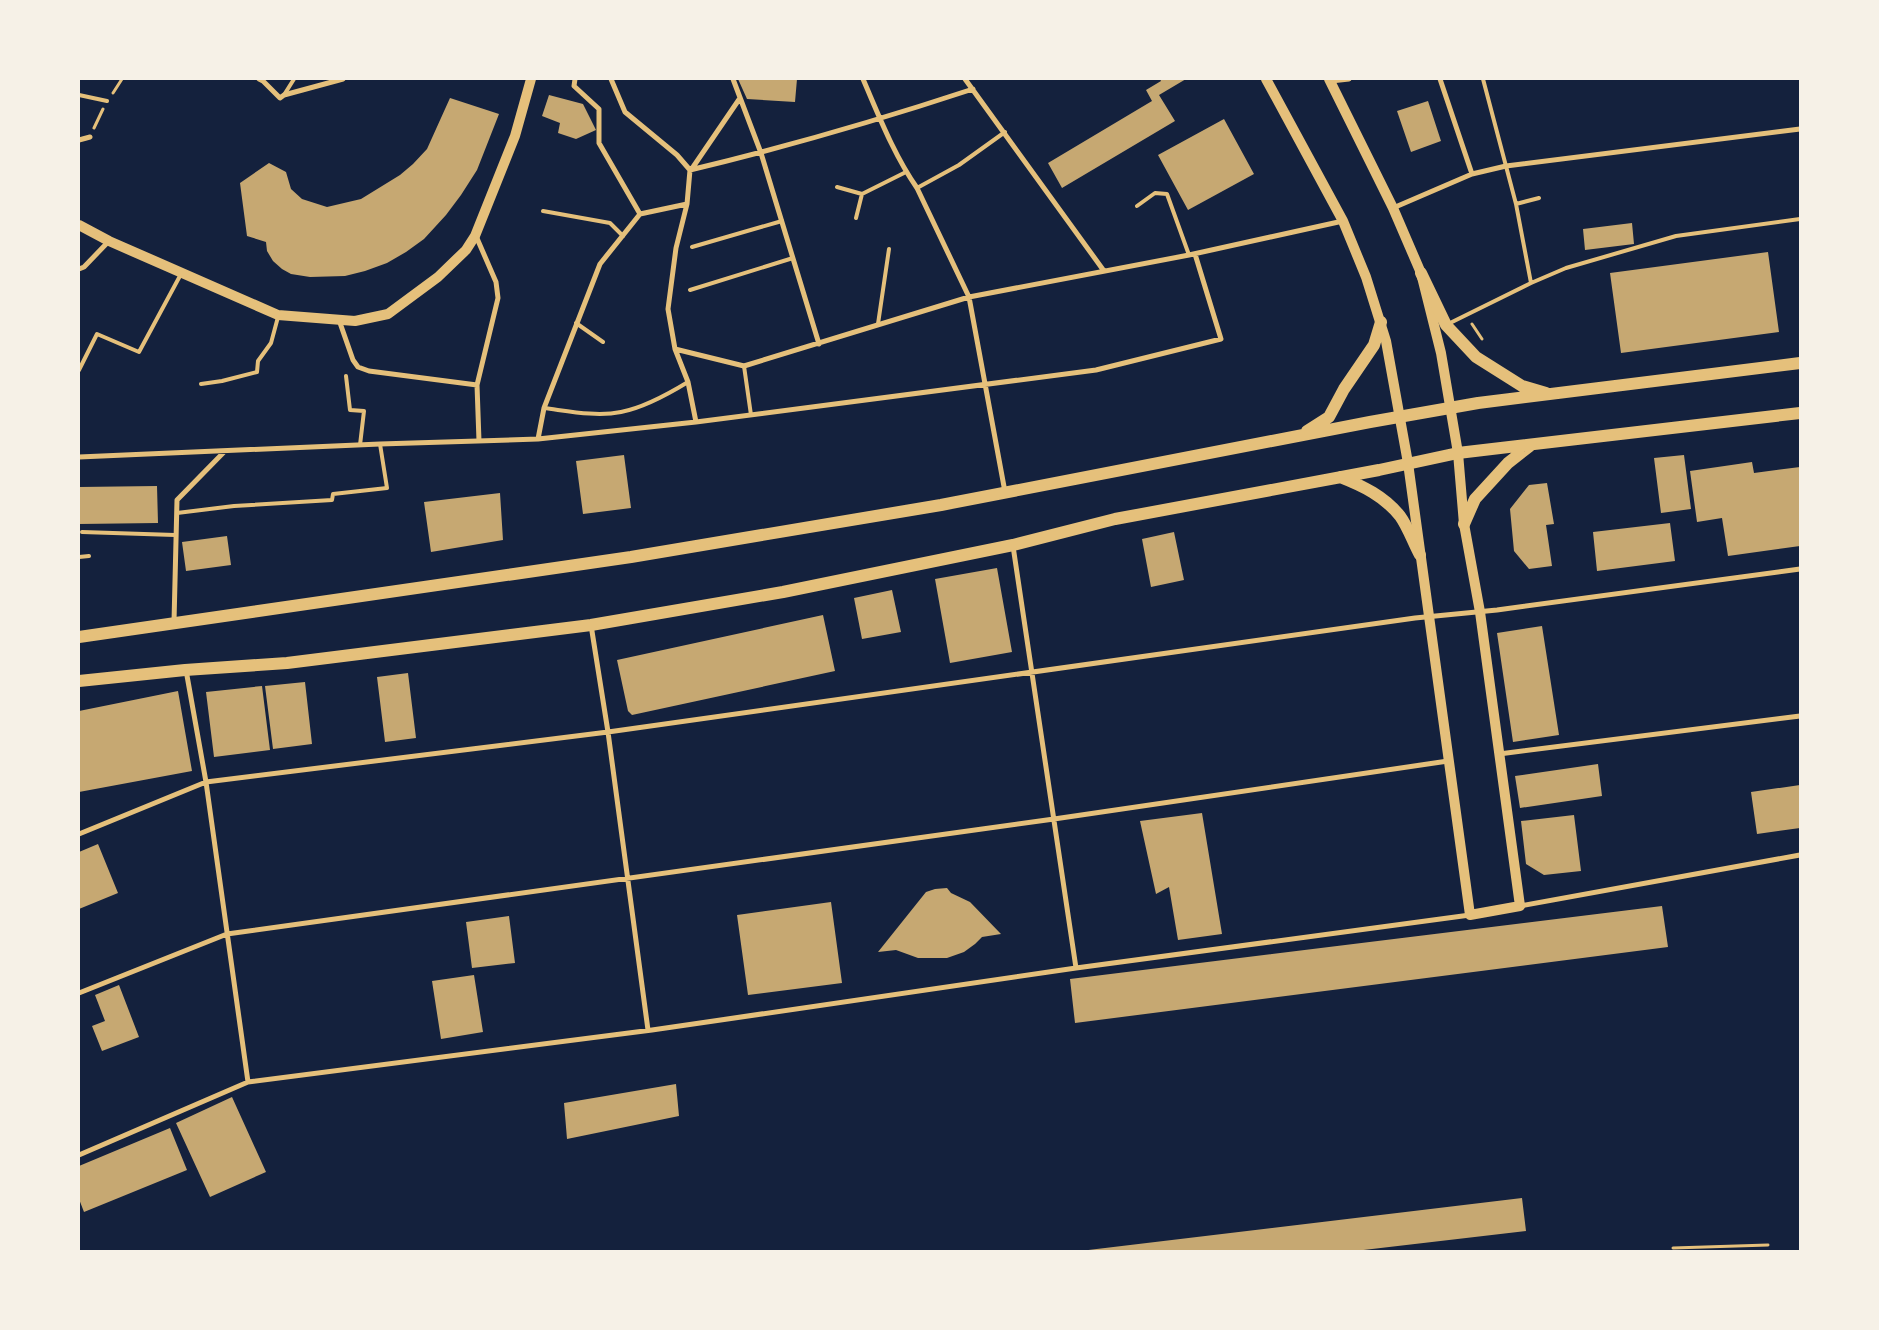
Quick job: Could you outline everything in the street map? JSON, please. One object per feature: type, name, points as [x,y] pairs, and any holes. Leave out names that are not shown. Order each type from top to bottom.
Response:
[{"type":"main road","points":[[79,225],[109,241],[278,315],[355,321],[388,314],[438,278],[466,250],[475,236],[515,136],[531,79]]},
{"type":"main road","points":[[1266,79],[1343,221],[1366,277],[1381,322],[1408,463],[1470,915],[1520,906],[1480,612],[1464,524],[1458,453],[1451,407],[1442,353],[1421,273]]},
{"type":"main road","points":[[1330,80],[1393,208],[1446,325],[1476,358],[1522,386],[1554,395]]},
{"type":"main road","points":[[1301,435],[1329,418],[1344,390],[1374,345],[1381,322]]},
{"type":"main road","points":[[79,637],[631,557],[941,505],[1451,407],[1800,363]]},
{"type":"main road","points":[[79,682],[186,670],[287,663],[591,624],[782,592],[1013,545],[1115,519],[1458,453],[1800,413]]},
{"type":"main road","points":[[1464,524],[1475,499],[1508,463],[1533,444]]},
{"type":"main road","points":[[1340,477],[1380,496],[1400,516],[1420,555]]},
{"type":"street","points":[[262,80],[280,98],[284,95],[343,79]]},
{"type":"street","points":[[576,79],[574,86],[599,109],[599,143],[640,214]]},
{"type":"street","points":[[611,79],[625,112],[677,155],[690,170]]},
{"type":"street","points":[[733,79],[761,153],[819,344]]},
{"type":"street","points":[[863,79],[880,119],[906,172],[917,188],[969,297],[1005,493]]},
{"type":"street","points":[[965,79],[1104,271]]},
{"type":"street","points":[[1330,80],[1349,79]]},
{"type":"street","points":[[1440,79],[1472,174]]},
{"type":"street","points":[[690,170],[761,153],[973,90]]},
{"type":"street","points":[[696,422],[688,382],[674,348],[668,309],[676,248],[687,204],[690,170],[740,98]]},
{"type":"street","points":[[1393,208],[1472,174],[1506,166],[1800,129]]},
{"type":"street","points":[[79,140],[90,138]]},
{"type":"street","points":[[538,439],[544,408],[600,264],[640,214],[687,204]]},
{"type":"street","points":[[674,348],[744,366],[969,297],[1192,254],[1343,221]]},
{"type":"street","points":[[475,236],[496,282],[498,298],[478,385],[479,441]]},
{"type":"street","points":[[79,268],[84,267],[109,241]]},
{"type":"street","points":[[79,457],[538,439],[696,422],[1096,370],[1221,339],[1192,254]]},
{"type":"street","points":[[339,320],[353,360],[358,367],[369,371],[478,385]]},
{"type":"street","points":[[174,622],[177,500],[225,451]]},
{"type":"street","points":[[1013,545],[1076,968]]},
{"type":"street","points":[[79,834],[206,782],[608,732],[1429,616],[1480,612],[1800,569]]},
{"type":"street","points":[[591,624],[608,732],[648,1030]]},
{"type":"street","points":[[186,670],[206,782],[248,1082]]},
{"type":"street","points":[[1499,754],[1800,716]]},
{"type":"street","points":[[79,993],[227,934],[1054,819],[1449,761]]},
{"type":"street","points":[[1520,906],[1800,855]]},
{"type":"street","points":[[79,1155],[248,1082],[648,1030],[1076,968],[1470,915]]},
{"type":"lane","points":[[284,95],[294,79]]},
{"type":"lane","points":[[1483,79],[1516,204],[1530,283]]},
{"type":"lane","points":[[79,95],[107,101]]},
{"type":"lane","points":[[917,188],[958,164],[1005,132]]},
{"type":"lane","points":[[836,187],[862,194],[906,172]]},
{"type":"lane","points":[[1137,206],[1155,193],[1167,194],[1192,254]]},
{"type":"lane","points":[[856,218],[862,194]]},
{"type":"lane","points":[[1516,204],[1539,198]]},
{"type":"lane","points":[[543,211],[610,223],[623,236]]},
{"type":"lane","points":[[1446,325],[1530,283],[1566,268],[1676,236],[1800,219]]},
{"type":"lane","points":[[692,247],[782,221]]},
{"type":"lane","points":[[878,324],[889,249]]},
{"type":"lane","points":[[690,290],[793,258]]},
{"type":"lane","points":[[79,370],[97,334],[139,352],[182,272]]},
{"type":"lane","points":[[201,384],[257,372],[258,361],[271,343],[278,315]]},
{"type":"lane","points":[[576,323],[603,342]]},
{"type":"lane","points":[[744,366],[751,415]]},
{"type":"lane","points":[[346,376],[350,410],[364,411],[360,445]]},
{"type":"lane","points":[[544,408],[599,414],[621,412],[670,393],[688,382]]},
{"type":"lane","points":[[177,513],[234,506],[332,500],[333,494],[387,488],[380,444]]},
{"type":"lane","points":[[82,532],[175,535]]},
{"type":"lane","points":[[79,557],[89,556]]},
{"type":"path","points":[[1467,315],[1482,339]]},
{"type":"path","points":[[1673,1248],[1768,1245]]},
{"type":"building","points":[[738,79],[797,79],[795,102],[747,99]]},
{"type":"building","points":[[1160,79],[1186,79],[1159,95],[1175,121],[1062,188],[1048,163],[1152,101],[1146,90],[1161,81]]},
{"type":"building","points":[[549,95],[583,104],[596,130],[576,139],[558,133],[560,123],[542,116]]},
{"type":"building","points":[[450,98],[499,114],[477,170],[461,195],[424,239],[406,252],[387,263],[365,271],[345,276],[310,277],[291,274],[282,269],[273,261],[267,251],[266,242],[247,236],[240,183],[269,163],[286,172],[291,189],[302,199],[327,207],[361,199],[400,175],[427,149]]},
{"type":"building","points":[[1428,101],[1441,141],[1411,152],[1397,111]]},
{"type":"building","points":[[1224,119],[1254,174],[1188,210],[1158,155]]},
{"type":"building","points":[[1632,223],[1634,244],[1585,250],[1583,229]]},
{"type":"building","points":[[1768,252],[1779,332],[1621,353],[1610,273]]},
{"type":"building","points":[[624,455],[631,508],[583,514],[576,461]]},
{"type":"building","points":[[1684,455],[1691,509],[1661,513],[1654,458]]},
{"type":"building","points":[[1752,462],[1754,473],[1800,467],[1800,546],[1728,556],[1722,518],[1697,522],[1690,471]]},
{"type":"building","points":[[1547,483],[1554,524],[1546,525],[1552,566],[1529,569],[1514,551],[1510,509],[1529,485]]},
{"type":"building","points":[[157,486],[158,523],[79,524],[79,487]]},
{"type":"building","points":[[500,493],[503,540],[431,552],[424,502]]},
{"type":"building","points":[[1670,523],[1675,561],[1597,571],[1593,532]]},
{"type":"building","points":[[1174,532],[1184,580],[1151,587],[1142,539]]},
{"type":"building","points":[[227,536],[231,565],[186,571],[182,542]]},
{"type":"building","points":[[997,568],[1012,652],[950,663],[935,579]]},
{"type":"building","points":[[892,590],[901,632],[862,639],[854,598]]},
{"type":"building","points":[[823,615],[835,671],[632,715],[628,711],[617,660]]},
{"type":"building","points":[[1542,626],[1559,735],[1513,742],[1497,633]]},
{"type":"building","points":[[408,673],[416,738],[385,742],[377,677]]},
{"type":"building","points":[[305,682],[312,744],[273,749],[265,686]]},
{"type":"building","points":[[262,686],[270,750],[214,757],[206,692]]},
{"type":"building","points":[[178,691],[192,771],[79,792],[79,711]]},
{"type":"building","points":[[1598,764],[1602,796],[1520,808],[1515,776]]},
{"type":"building","points":[[1800,785],[1800,828],[1757,834],[1751,792]]},
{"type":"building","points":[[1202,813],[1222,934],[1178,940],[1169,887],[1156,894],[1140,821]]},
{"type":"building","points":[[1574,815],[1581,871],[1544,875],[1526,864],[1521,821]]},
{"type":"building","points":[[98,844],[118,893],[79,909],[79,852]]},
{"type":"building","points":[[947,888],[951,893],[970,902],[1001,934],[982,937],[964,952],[947,958],[918,958],[896,950],[878,952],[926,892]]},
{"type":"building","points":[[831,902],[842,983],[748,995],[737,915]]},
{"type":"building","points":[[1662,906],[1668,947],[1075,1023],[1070,979]]},
{"type":"building","points":[[509,916],[515,963],[472,968],[466,922]]},
{"type":"building","points":[[474,975],[483,1032],[441,1039],[432,981]]},
{"type":"building","points":[[119,985],[139,1037],[102,1051],[92,1026],[105,1021],[95,995]]},
{"type":"building","points":[[676,1084],[679,1116],[567,1139],[564,1103]]},
{"type":"building","points":[[232,1097],[266,1172],[210,1197],[176,1123]]},
{"type":"building","points":[[170,1128],[187,1170],[84,1212],[79,1199],[79,1166]]},
{"type":"building","points":[[1522,1198],[1526,1231],[1355,1251],[1080,1251]]}]
